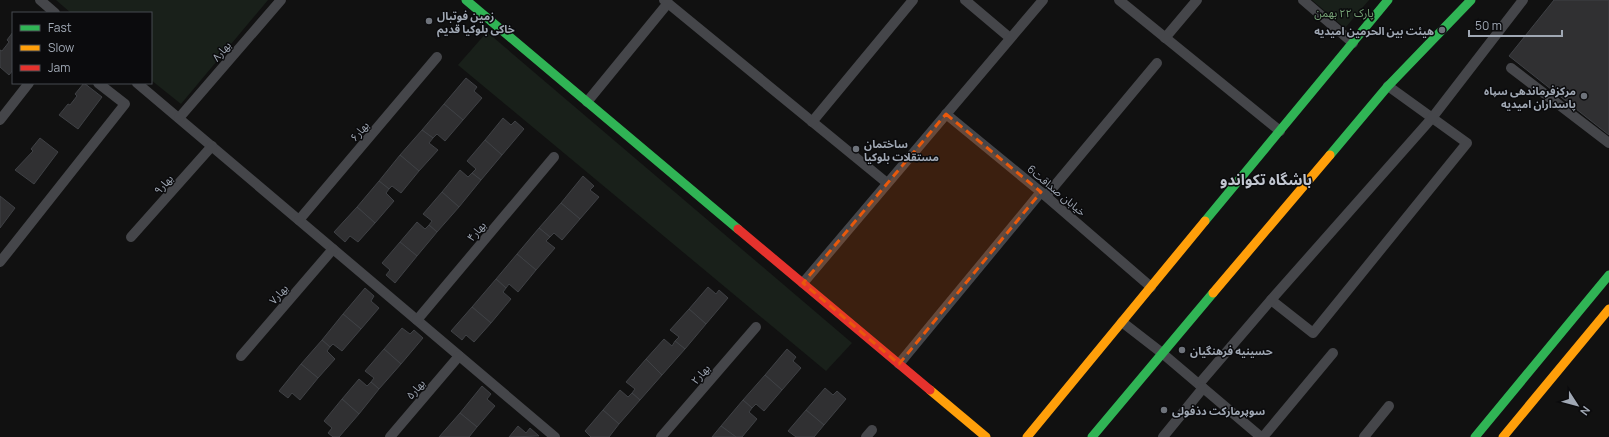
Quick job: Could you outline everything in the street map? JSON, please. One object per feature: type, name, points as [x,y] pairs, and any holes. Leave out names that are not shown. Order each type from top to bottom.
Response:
[{"type":"street","points":[[40,0],[54,12]]},
{"type":"street","name":"بهار۸","points":[[179,118],[281,0]]},
{"type":"street","points":[[466,0],[986,437]]},
{"type":"street","points":[[812,122],[913,0]]},
{"type":"street","points":[[965,0],[1010,38]]},
{"type":"street","points":[[803,283],[1043,0]]},
{"type":"street","points":[[1119,0],[1280,131]]},
{"type":"street","points":[[1165,38],[1197,0]]},
{"type":"street","points":[[1303,0],[1353,42]]},
{"type":"street","points":[[1027,437],[1388,0]]},
{"type":"street","points":[[1092,437],[1388,86],[1471,0]]},
{"type":"street","points":[[1163,437],[1201,386],[1271,300],[1432,118],[1523,0]]},
{"type":"street","points":[[587,102],[666,2],[887,184]]},
{"type":"street","name":"بهار۶","points":[[299,220],[437,57]]},
{"type":"street","points":[[899,364],[1157,63]]},
{"type":"street","points":[[1511,68],[1609,142]]},
{"type":"street","points":[[0,120],[28,84]]},
{"type":"street","points":[[0,262],[124,104],[99,84]]},
{"type":"street","points":[[139,84],[555,437]]},
{"type":"street","points":[[1271,300],[1313,333],[1467,143],[1388,86]]},
{"type":"street","name":"خیابان صداقت6","points":[[946,114],[1044,194],[1151,287]]},
{"type":"street","name":"بهار۹","points":[[131,237],[212,146]]},
{"type":"street","name":"بهار۴","points":[[417,320],[554,158]]},
{"type":"street","name":"بهار۷","points":[[241,356],[333,249]]},
{"type":"street","points":[[1475,437],[1609,275]]},
{"type":"street","points":[[1503,437],[1609,309]]},
{"type":"street","points":[[1122,322],[1162,353],[1262,437],[1333,353]]},
{"type":"street","name":"بهار۲","points":[[661,437],[756,327]]},
{"type":"street","name":"بهار۵","points":[[390,437],[459,356]]},
{"type":"street","points":[[1364,437],[1389,406]]},
{"type":"highlighted area","points":[[946,114],[1041,192],[899,364],[803,283]]},
{"type":"green space","points":[[56,0],[268,0],[181,104],[152,81],[152,12],[70,12]]},
{"type":"green space","name":"پارک ۲۲ بهمن","points":[[1312,0],[1369,0],[1345,28]]},
{"type":"green space","points":[[487,32],[852,343],[826,371],[458,65]]},
{"type":"building","name":"مرکزفرماندهی سپاه پاسداران امیدیه","points":[[1554,0],[1609,0],[1609,135],[1509,56]]},
{"type":"building","points":[[12,33],[12,71],[9,75],[0,67],[0,50],[2,51],[9,42],[7,40]]},
{"type":"building","points":[[466,78],[477,87],[474,91],[482,98],[463,120],[444,104]]},
{"type":"building","points":[[83,84],[85,84],[102,97],[78,129],[59,115],[77,96],[75,94]]},
{"type":"building","points":[[444,104],[463,120],[445,141],[437,134],[433,138],[422,130]]},
{"type":"building","points":[[503,118],[511,125],[515,121],[524,129],[502,155],[485,140]]},
{"type":"building","points":[[422,130],[433,138],[429,143],[438,150],[419,171],[400,155]]},
{"type":"building","points":[[40,138],[58,152],[34,184],[15,170],[33,151],[31,149]]},
{"type":"building","points":[[485,140],[502,155],[481,180],[472,173],[476,169],[467,161]]},
{"type":"building","points":[[400,155],[419,171],[401,193],[392,186],[389,189],[379,181]]},
{"type":"building","points":[[460,170],[468,177],[472,173],[481,180],[459,207],[442,192]]},
{"type":"building","points":[[583,176],[594,186],[590,190],[599,197],[580,219],[561,203]]},
{"type":"building","points":[[379,181],[389,189],[386,193],[394,201],[375,223],[357,207]]},
{"type":"building","points":[[442,192],[459,207],[437,232],[429,225],[432,221],[423,214]]},
{"type":"building","points":[[0,196],[15,208],[0,228]]},
{"type":"building","points":[[561,203],[580,219],[562,240],[554,233],[550,237],[539,228]]},
{"type":"building","points":[[357,207],[375,223],[358,242],[350,236],[345,242],[334,232]]},
{"type":"building","points":[[417,222],[425,229],[429,225],[437,232],[417,256],[400,242]]},
{"type":"building","points":[[539,228],[550,237],[546,241],[555,248],[536,270],[517,254]]},
{"type":"building","points":[[400,242],[417,256],[395,283],[386,275],[390,270],[382,263]]},
{"type":"building","points":[[517,254],[536,270],[518,292],[509,284],[506,288],[496,279]]},
{"type":"building","points":[[496,279],[506,288],[503,292],[511,299],[491,323],[472,307]]},
{"type":"building","points":[[708,287],[716,294],[719,290],[728,298],[706,324],[689,309]]},
{"type":"building","points":[[365,288],[374,296],[371,301],[379,308],[361,329],[343,314]]},
{"type":"building","points":[[472,307],[491,323],[474,342],[466,335],[462,340],[451,331]]},
{"type":"building","points":[[689,309],[706,324],[685,349],[675,341],[679,337],[670,330]]},
{"type":"building","points":[[343,314],[361,329],[342,351],[333,344],[330,347],[322,340]]},
{"type":"building","points":[[402,328],[410,334],[414,330],[423,338],[401,364],[384,349]]},
{"type":"building","points":[[664,339],[672,346],[675,341],[685,349],[662,375],[646,359]]},
{"type":"building","points":[[322,340],[330,347],[327,351],[335,359],[318,378],[301,364]]},
{"type":"building","points":[[384,349],[401,364],[379,389],[371,382],[374,378],[365,371]]},
{"type":"building","points":[[787,349],[796,357],[793,361],[801,368],[782,390],[765,375]]},
{"type":"building","points":[[646,359],[662,375],[640,400],[632,393],[635,389],[626,382]]},
{"type":"building","points":[[301,364],[318,378],[300,400],[292,393],[288,398],[279,391]]},
{"type":"building","points":[[765,375],[782,390],[764,411],[756,404],[752,408],[743,400]]},
{"type":"building","points":[[359,379],[367,386],[371,382],[379,389],[359,414],[342,399]]},
{"type":"building","points":[[482,386],[491,394],[487,399],[495,406],[477,427],[460,413]]},
{"type":"building","points":[[825,388],[833,395],[837,391],[846,399],[824,425],[806,410]]},
{"type":"building","points":[[620,390],[628,397],[632,393],[640,400],[619,424],[603,410]]},
{"type":"building","points":[[342,399],[359,414],[339,437],[333,437],[328,433],[332,428],[324,421]]},
{"type":"building","points":[[743,400],[752,408],[749,412],[757,419],[742,437],[736,437],[721,426]]},
{"type":"building","points":[[603,410],[619,424],[609,437],[591,437],[585,431]]},
{"type":"building","points":[[806,410],[824,425],[814,437],[796,437],[788,431]]},
{"type":"building","points":[[460,413],[477,427],[469,437],[439,437]]},
{"type":"building","points":[[518,426],[526,433],[530,428],[539,436],[509,437]]},
{"type":"building","points":[[721,426],[736,437],[712,437]]},
{"type":"traffic: fast","points":[[466,0],[738,229]]},
{"type":"traffic: fast","points":[[1205,221],[1388,0]]},
{"type":"traffic: fast","points":[[1330,155],[1388,86],[1471,0]]},
{"type":"traffic: fast","points":[[1475,437],[1609,275]]},
{"type":"traffic: fast","points":[[1092,437],[1213,293]]},
{"type":"traffic: slow","points":[[1213,293],[1330,155]]},
{"type":"traffic: slow","points":[[1027,437],[1205,221]]},
{"type":"traffic: slow","points":[[1503,437],[1609,309]]},
{"type":"traffic: slow","points":[[930,390],[986,437]]},
{"type":"traffic: jam","points":[[738,229],[930,390]]},
{"type":"place","name":"زمین فوتبال خاکی بلوکیا قدیم","points":[[429,21]]},
{"type":"place","name":"هیئت بین الحرمین امیدیه","points":[[1442,30]]},
{"type":"place","name":"مرکزفرماندهی سپاه پاسداران امیدیه","points":[[1584,96]]},
{"type":"place","name":"ساختمان مستقلات بلوکیا","points":[[856,149]]},
{"type":"place","name":"حسینیه فرهنگیان","points":[[1182,350]]},
{"type":"place","name":"سوپرمارکت دذفولی","points":[[1164,410]]},
{"type":"district","name":"باشگاه تکواندو","points":[[1266,179]]}]
